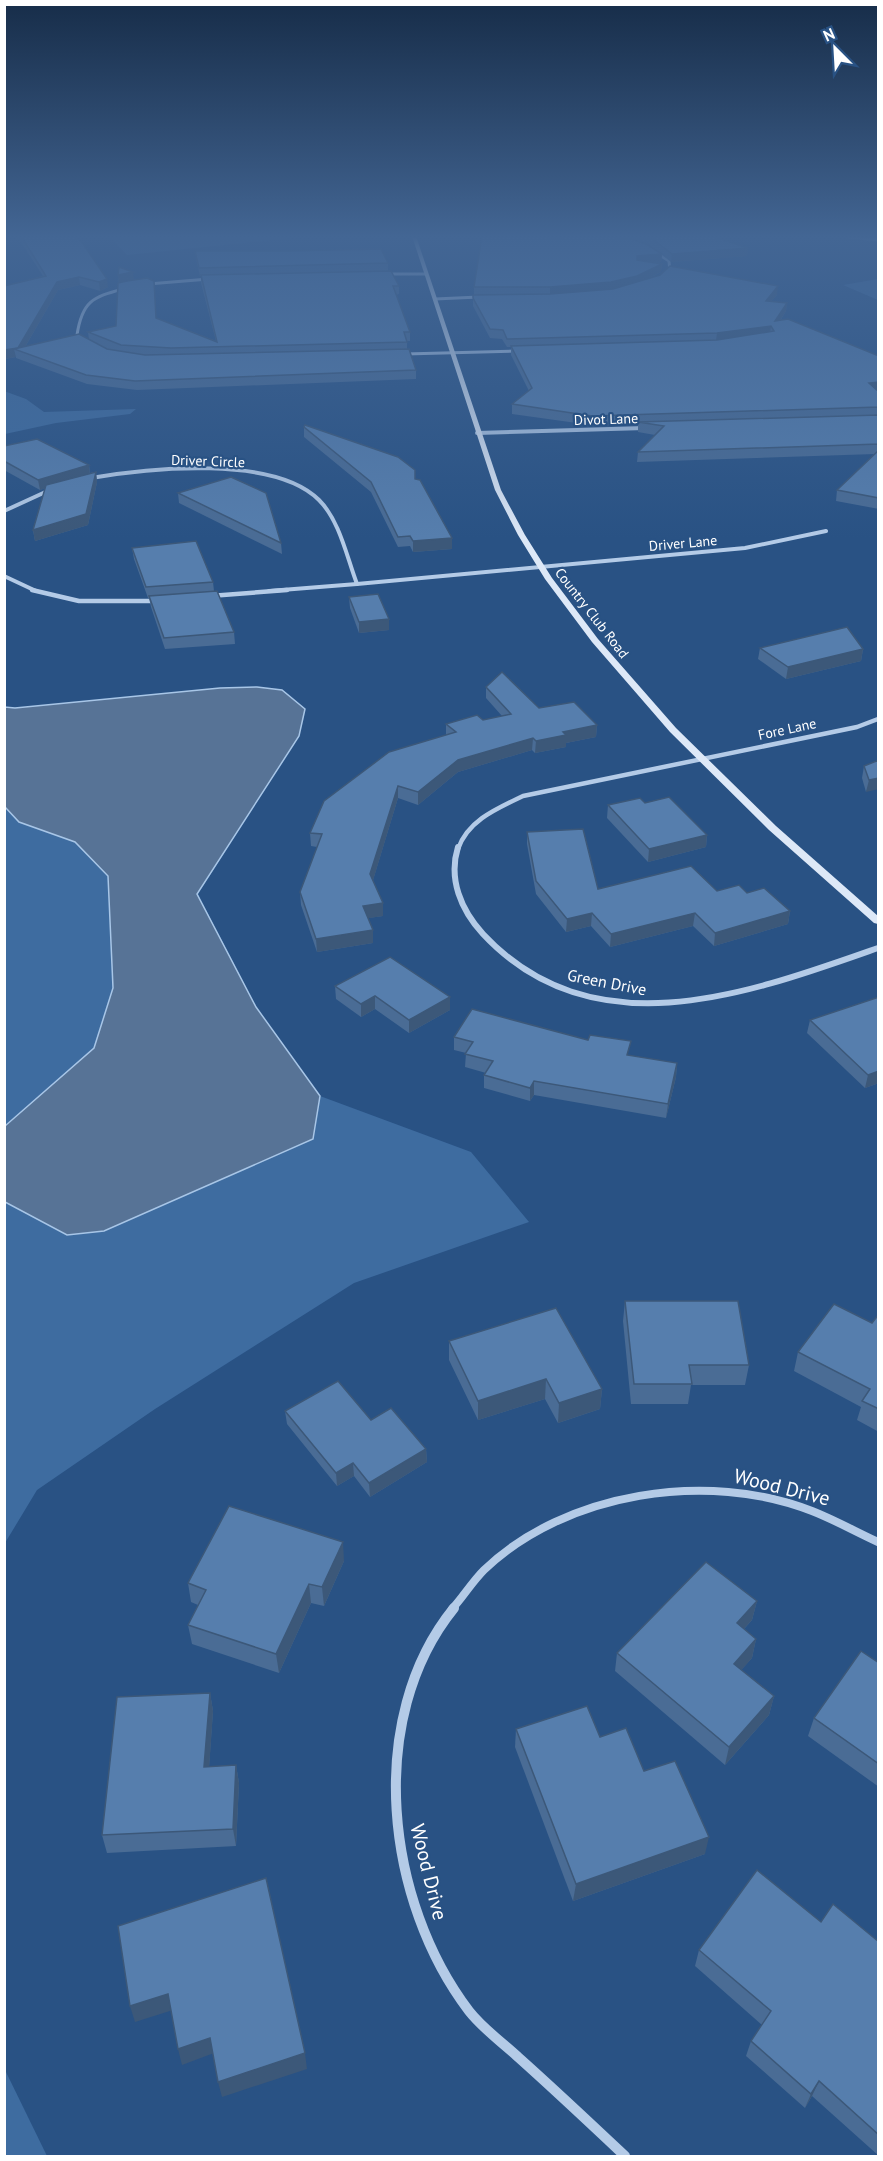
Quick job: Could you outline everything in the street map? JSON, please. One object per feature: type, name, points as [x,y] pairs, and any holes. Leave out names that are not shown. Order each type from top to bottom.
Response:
[{"type":"street","points":[[79,337],[85,344]]},
{"type":"street","name":"Country Club Road","points":[[447,337],[477,434],[512,522],[540,567],[589,635],[655,713],[698,758],[807,860],[879,921]]},
{"type":"street","points":[[398,354],[521,351]]},
{"type":"street","name":"Divot Lane","points":[[477,434],[653,428]]},
{"type":"street","name":"Driver Circle","points":[[79,481],[136,472],[200,469],[249,472],[291,483],[311,493],[323,505],[357,584]]},
{"type":"street","points":[[4,511],[23,500],[59,486]]},
{"type":"street","name":"Driver Lane","points":[[540,567],[746,548],[826,531]]},
{"type":"street","points":[[207,597],[540,567]]},
{"type":"street","points":[[4,576],[25,588],[65,598],[114,603],[160,601]]},
{"type":"street","name":"Fore Lane","points":[[698,758],[856,727],[879,719]]},
{"type":"street","name":"Green Drive","points":[[698,758],[523,796],[486,815],[461,840],[453,866],[452,875],[457,896],[474,923],[494,945],[511,959],[552,984],[595,997],[661,1005],[735,997],[879,948]]},
{"type":"street","name":"Wood Drive","points":[[625,2157],[470,2013],[425,1933],[401,1851],[396,1810],[400,1733],[408,1697],[420,1664],[452,1607],[492,1563],[539,1529],[564,1516],[620,1497],[700,1488],[745,1493],[811,1509],[855,1528],[879,1542]]},
{"type":"shaded area","points":[[4,391],[26,399],[44,412],[136,409],[130,414],[56,423],[5,434]]},
{"type":"shaded area","points":[[257,687],[282,690],[305,709],[299,736],[198,894],[256,1007],[320,1096],[471,1152],[529,1222],[354,1283],[155,1409],[37,1490],[5,1543],[5,707],[15,708],[220,688]]},
{"type":"shaded area","points":[[257,687],[282,690],[305,709],[299,736],[197,894],[256,1007],[320,1096],[313,1139],[104,1231],[67,1235],[5,1202],[5,1126],[94,1048],[113,988],[108,876],[75,842],[19,822],[5,807],[5,707],[15,708],[220,688]]},
{"type":"shaded area","points":[[5,2070],[47,2156],[5,2156]]},
{"type":"building","points":[[4,337],[25,337],[18,348],[4,350]]},
{"type":"building","points":[[67,337],[84,337],[107,349],[145,355],[409,349],[416,370],[135,381],[86,375],[14,349]]},
{"type":"building","points":[[100,337],[204,337],[217,342],[216,337],[405,337],[407,342],[171,348],[121,345]]},
{"type":"building","points":[[506,337],[582,337],[507,339]]},
{"type":"building","points":[[737,337],[832,337],[879,356],[879,382],[869,383],[879,392],[879,407],[592,416],[512,404],[532,388],[511,346],[717,340]]},
{"type":"building","points":[[879,415],[879,444],[638,452],[664,426],[638,422]]},
{"type":"building","points":[[305,425],[398,457],[415,470],[415,479],[420,480],[452,538],[413,541],[410,536],[398,537],[371,482],[304,427]]},
{"type":"building","points":[[37,439],[89,465],[38,480],[4,461],[4,446]]},
{"type":"building","points":[[879,450],[879,498],[837,490]]},
{"type":"building","points":[[96,472],[86,514],[33,530],[46,485]]},
{"type":"building","points":[[231,477],[266,493],[281,543],[178,493]]},
{"type":"building","points":[[196,541],[213,582],[146,587],[132,548]]},
{"type":"building","points":[[217,591],[234,632],[164,638],[149,596]]},
{"type":"building","points":[[378,594],[389,619],[359,622],[349,597]]},
{"type":"building","points":[[847,627],[863,649],[788,667],[760,648]]},
{"type":"building","points":[[502,672],[539,708],[574,702],[597,725],[563,732],[566,735],[536,741],[533,738],[458,760],[418,792],[398,786],[370,874],[383,903],[363,906],[373,930],[316,939],[300,892],[322,834],[310,833],[324,801],[389,752],[456,732],[446,724],[477,715],[483,720],[511,714],[486,687]]},
{"type":"building","points":[[879,760],[879,778],[869,780],[864,766]]},
{"type":"building","points":[[669,797],[707,835],[649,849],[608,805],[640,798],[645,803]]},
{"type":"building","points":[[583,829],[598,889],[691,866],[717,891],[739,885],[747,893],[764,888],[790,911],[715,933],[695,913],[611,934],[592,913],[567,919],[536,881],[527,832]]},
{"type":"building","points":[[390,957],[450,997],[409,1020],[375,996],[361,1004],[335,986]]},
{"type":"building","points":[[879,997],[879,1071],[868,1075],[810,1020]]},
{"type":"building","points":[[472,1009],[588,1040],[590,1035],[631,1041],[627,1055],[677,1063],[668,1104],[534,1081],[530,1088],[484,1075],[493,1061],[465,1054],[473,1042],[454,1037]]},
{"type":"building","points":[[625,1301],[738,1301],[749,1365],[689,1365],[692,1384],[634,1384]]},
{"type":"building","points":[[834,1304],[872,1323],[879,1314],[879,1409],[862,1401],[870,1389],[798,1352]]},
{"type":"building","points":[[556,1308],[602,1389],[559,1403],[546,1379],[478,1401],[449,1341]]},
{"type":"building","points":[[338,1381],[371,1420],[391,1408],[426,1449],[369,1483],[353,1463],[336,1473],[285,1411]]},
{"type":"building","points":[[229,1506],[343,1542],[322,1587],[309,1584],[276,1654],[188,1625],[206,1590],[188,1583]]},
{"type":"building","points":[[706,1562],[757,1601],[737,1623],[756,1639],[734,1664],[774,1696],[729,1747],[617,1653]]},
{"type":"building","points":[[861,1651],[879,1663],[879,1764],[814,1718]]},
{"type":"building","points":[[210,1693],[204,1767],[236,1765],[233,1829],[102,1835],[117,1697]]},
{"type":"building","points":[[587,1706],[600,1737],[626,1728],[644,1771],[675,1761],[709,1837],[576,1884],[516,1729]]},
{"type":"building","points":[[757,1870],[821,1922],[833,1904],[879,1942],[879,2135],[819,2081],[811,2094],[751,2041],[771,2011],[699,1950]]},
{"type":"building","points":[[266,1878],[305,2053],[218,2082],[210,2038],[178,2049],[168,1994],[130,2006],[118,1926]]}]
